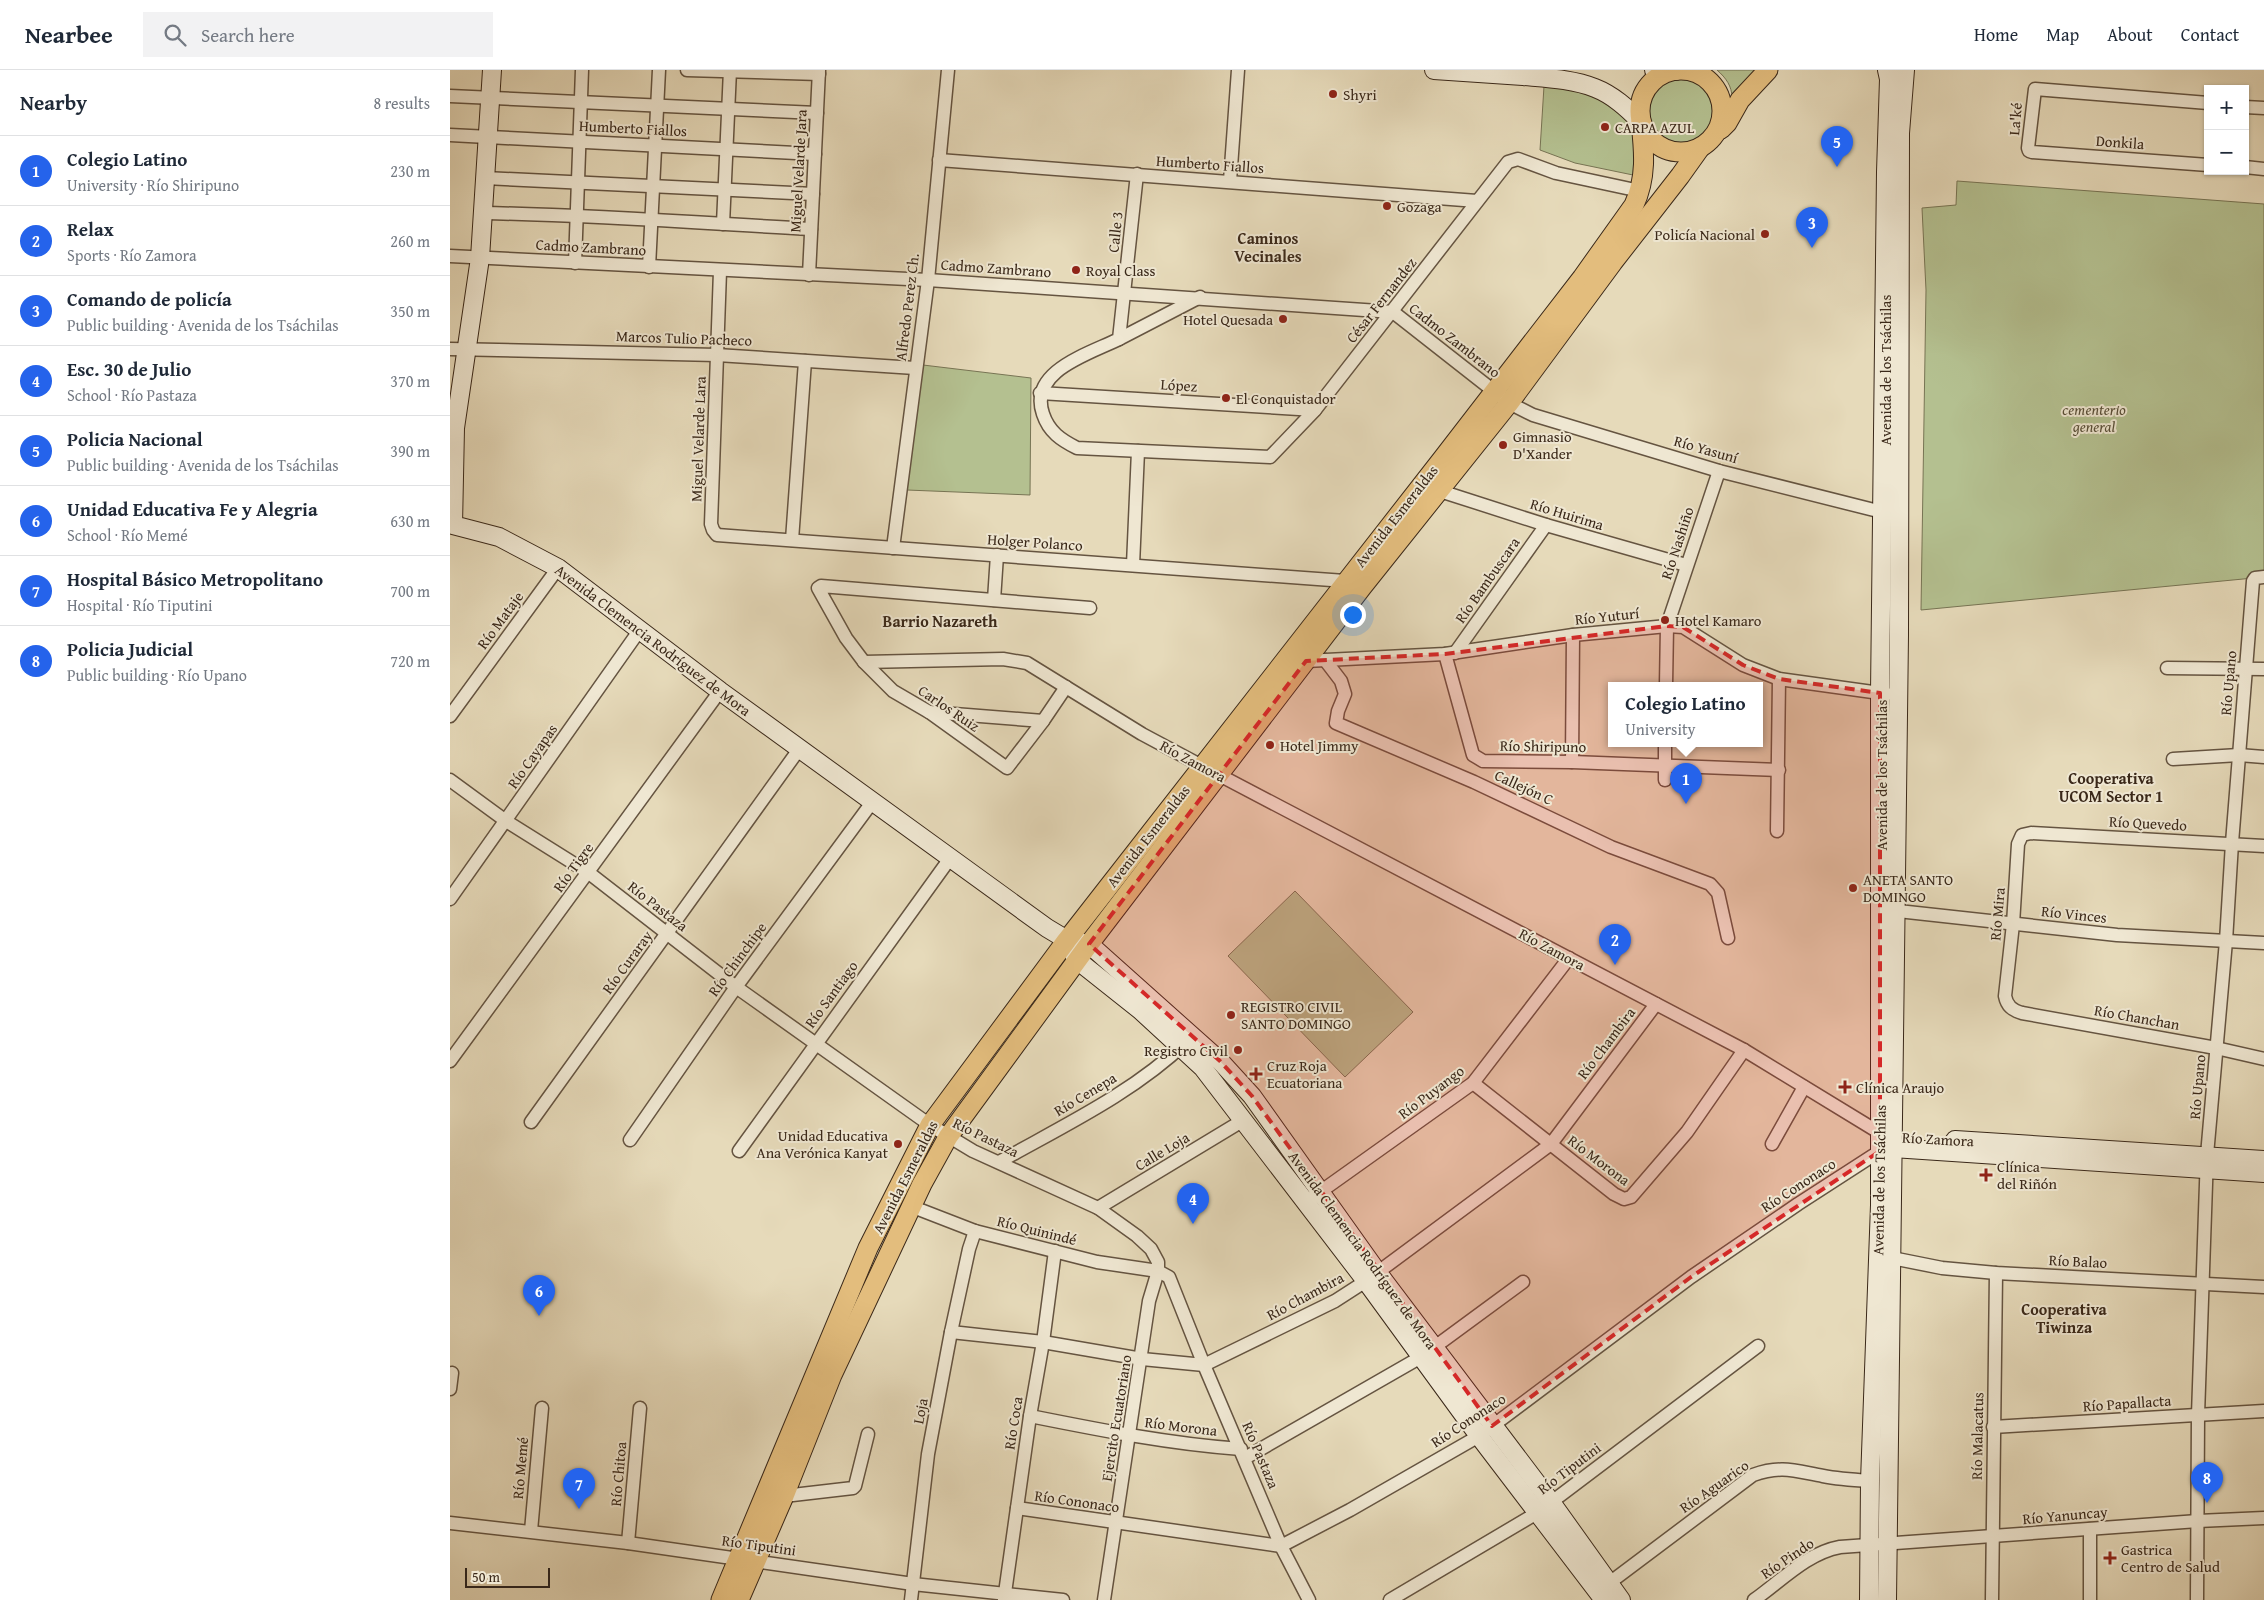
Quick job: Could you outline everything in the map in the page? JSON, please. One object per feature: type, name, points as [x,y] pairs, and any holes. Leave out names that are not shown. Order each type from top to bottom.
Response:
[{"type":"main road","name":"Avenida Esmeraldas","points":[[739,1600],[747,1560],[824,1372],[913,1207],[922,1184],[948,1137],[1089,944],[1210,770],[1316,660],[1354,584],[1440,491],[1509,403],[1613,262],[1680,176],[1706,143],[1727,123],[1740,100],[1768,70]]},
{"type":"main road","points":[[1689,71],[1709,83],[1720,100],[1722,113],[1719,126],[1706,143],[1686,152],[1671,151],[1658,146],[1648,135],[1641,122],[1640,108],[1647,89],[1662,75],[1689,71]]},
{"type":"main road","name":"Avenida Esmeraldas","points":[[721,1600],[747,1560],[784,1496],[824,1372],[868,1248],[930,1126],[1067,940],[1210,770],[1354,584],[1494,391],[1582,278],[1634,205],[1640,191],[1644,167],[1641,122]]},
{"type":"street","name":"Avenida Clemencia Rodríguez de Mora","points":[[492,70],[480,258],[458,349],[452,526],[499,537],[558,568],[720,691],[1047,928],[1067,940],[1089,944],[1187,1041],[1203,1068],[1305,1202],[1372,1277]]},
{"type":"street","points":[[575,263],[582,70]]},
{"type":"street","points":[[649,267],[659,70]]},
{"type":"street","points":[[687,70],[819,72]]},
{"type":"street","name":"Alfredo Perez Ch.","points":[[894,548],[928,280],[948,70]]},
{"type":"street","points":[[1230,181],[1238,70]]},
{"type":"street","points":[[1434,70],[1535,77],[1583,84],[1612,97],[1641,122]]},
{"type":"street","points":[[1654,70],[1689,71]]},
{"type":"street","name":"Avenida de los Tsáchilas","points":[[1887,70],[1889,79],[1886,182],[1891,514]]},
{"type":"street","name":"Avenida de los Tsáchilas","points":[[1887,1600],[1892,1258],[1886,1142],[1891,514],[1900,133],[1905,70]]},
{"type":"street","points":[[723,224],[730,71]]},
{"type":"street","name":"Miguel Velarde Jara","points":[[809,274],[819,72]]},
{"type":"street","name":"La'ké","points":[[2029,151],[2035,89],[2204,103]]},
{"type":"street","points":[[450,96],[817,113]]},
{"type":"street","points":[[2249,107],[2264,108]]},
{"type":"street","name":"Humberto Fiallos","points":[[450,135],[815,154]]},
{"type":"street","name":"Donkila","points":[[2029,151],[2204,165]]},
{"type":"street","name":"César Fernandez","points":[[1138,451],[1270,457],[1315,410],[1508,162],[1518,159],[1556,173],[1640,191]]},
{"type":"street","name":"Humberto Fiallos","points":[[939,160],[1477,201]]},
{"type":"street","points":[[2249,168],[2264,169]]},
{"type":"street","name":"Calle 3","points":[[1118,339],[1125,292],[1137,174]]},
{"type":"street","points":[[485,178],[813,194]]},
{"type":"street","points":[[483,213],[577,215],[651,221],[811,229]]},
{"type":"street","name":"Cadmo Zambrano","points":[[450,256],[928,280],[1200,297],[1393,312],[1509,403]]},
{"type":"street","name":"Miguel Velarde Lara","points":[[711,524],[720,271]]},
{"type":"street","points":[[1133,566],[1138,451],[1077,448],[1064,442],[1052,431],[1045,419],[1040,405],[1040,393],[1047,380],[1060,369],[1200,297]]},
{"type":"street","name":"Marcos Tulio Pacheco","points":[[458,349],[717,355],[916,368]]},
{"type":"street","points":[[792,540],[805,361]]},
{"type":"street","name":"López","points":[[1040,393],[1315,410]]},
{"type":"street","name":"Río Yasuní","points":[[1509,403],[1533,415],[1719,471],[1891,514]]},
{"type":"street","name":"Río Nashiño","points":[[1666,682],[1667,626],[1719,471]]},
{"type":"street","name":"Río Huirima","points":[[1440,491],[1546,525],[1686,565]]},
{"type":"street","name":"Holger Polanco","points":[[711,524],[713,530],[718,535],[1354,584]]},
{"type":"street","name":"Río Bambuscara","points":[[1450,654],[1546,525]]},
{"type":"street","points":[[996,555],[994,600],[1090,608]]},
{"type":"street","name":"Río Mataje","points":[[450,716],[558,568]]},
{"type":"street","name":"Río Upano","points":[[2197,1600],[2198,1415],[2207,1162],[2226,940],[2252,581],[2259,577]]},
{"type":"street","name":"Carlos Ruiz","points":[[994,600],[821,586],[819,591],[846,638],[864,662],[893,691],[929,712],[1007,768],[1066,687]]},
{"type":"street","name":"Río Yuturí","points":[[1316,660],[1450,654],[1573,635],[1667,626],[1683,627],[1743,665],[1779,679],[1889,694]]},
{"type":"street","name":"Río Cayapas","points":[[450,899],[640,631]]},
{"type":"street","points":[[1572,762],[1573,635]]},
{"type":"street","name":"Río Shiripuno","points":[[1450,654],[1473,755],[1477,759],[1483,761],[1572,762],[1665,771],[1779,770]]},
{"type":"street","name":"Río Zamora","points":[[864,662],[1003,659],[1027,663],[1142,734],[1744,1050],[1804,1087],[1886,1142],[2207,1162],[2264,1160]]},
{"type":"street","name":"Callejón C","points":[[1316,660],[1341,681],[1345,694],[1338,710],[1336,723],[1474,782],[1611,847],[1710,884],[1718,892],[1728,938]]},
{"type":"street","points":[[2168,668],[2264,669]]},
{"type":"street","points":[[1777,831],[1779,679]]},
{"type":"street","name":"Río Tigre","points":[[450,1061],[720,691]]},
{"type":"street","points":[[929,712],[1043,721]]},
{"type":"street","points":[[1665,747],[1665,771]]},
{"type":"street","name":"Río Curaray","points":[[531,1122],[800,748]]},
{"type":"street","points":[[2173,759],[2238,755],[2264,757]]},
{"type":"street","name":"Río Pastaza","points":[[450,780],[506,821],[589,873],[736,987],[930,1126],[999,1162],[1098,1208],[1137,1236],[1151,1250],[1158,1262],[1158,1271],[1169,1277],[1280,1546],[1309,1600]]},
{"type":"street","name":"Río Chinchipe","points":[[630,1140],[736,987],[873,801]]},
{"type":"street","name":"Río Quevedo","points":[[2030,833],[2264,846]]},
{"type":"street","name":"Río Mira","points":[[2007,1004],[2006,986],[2013,924],[2018,844],[2022,834],[2030,833]]},
{"type":"street","name":"Río Santiago","points":[[740,1151],[950,857]]},
{"type":"street","name":"Río Vinces","points":[[1888,910],[2117,935],[2264,943]]},
{"type":"street","name":"Avenida Clemencia Rodríguez de Mora","points":[[1067,940],[1077,960],[1140,1010],[1220,1060],[1252,1096],[1321,1192],[1372,1277],[1544,1507],[1604,1592],[1621,1600]]},
{"type":"street","name":"Río Puyango","points":[[1305,1202],[1473,1083],[1569,958]]},
{"type":"street","name":"Río Chambira","points":[[1204,1365],[1334,1301],[1372,1277],[1551,1144],[1656,1004]]},
{"type":"street","name":"Río Chanchan","points":[[2007,1004],[2015,1011],[2022,1013],[2216,1048],[2264,1059]]},
{"type":"street","name":"Río Cenepa","points":[[999,1162],[1114,1096],[1148,1074],[1187,1041]]},
{"type":"street","name":"Río Morona","points":[[1473,1083],[1614,1194],[1624,1199],[1631,1197],[1688,1132],[1744,1050]]},
{"type":"street","points":[[1224,1094],[1240,1082]]},
{"type":"street","points":[[1772,1144],[1804,1087]]},
{"type":"street","name":"Calle Loja","points":[[1098,1208],[1242,1121]]},
{"type":"street","name":"Avenida de los Tsáchilas","points":[[1869,1600],[1870,1481],[1880,1214],[1886,1142]]},
{"type":"street","name":"Río Cononaco","points":[[1017,1508],[1117,1524],[1280,1546],[1350,1510],[1486,1431],[1691,1277],[1886,1142]]},
{"type":"street","name":"Río Zamora","points":[[2207,1162],[2264,1173]]},
{"type":"street","name":"Río Quinindé","points":[[913,1207],[962,1224],[975,1231],[1097,1262],[1158,1271]]},
{"type":"street","name":"Loja","points":[[911,1600],[928,1454],[951,1332],[975,1231]]},
{"type":"street","name":"Río Coca","points":[[1004,1596],[1055,1251]]},
{"type":"street","name":"Río Balao","points":[[1892,1258],[1942,1268],[1996,1273],[2264,1286]]},
{"type":"street","name":"Ejercito Ecuatoriano","points":[[1104,1600],[1142,1359],[1149,1301],[1158,1271]]},
{"type":"street","name":"Río Malacatus","points":[[1992,1600],[1996,1273]]},
{"type":"street","points":[[1243,1454],[1427,1352],[1523,1282]]},
{"type":"street","points":[[951,1332],[1043,1342],[1142,1359],[1204,1365]]},
{"type":"street","name":"Río Tiputini","points":[[1390,1600],[1544,1507],[1758,1346]]},
{"type":"street","points":[[450,1388],[452,1374]]},
{"type":"street","name":"Río Memé","points":[[531,1531],[542,1408]]},
{"type":"street","name":"Río Chitoa","points":[[628,1543],[640,1408]]},
{"type":"street","name":"Río Papallacta","points":[[1993,1427],[2264,1411]]},
{"type":"street","name":"Río Morona","points":[[1030,1416],[1243,1454]]},
{"type":"street","points":[[784,1496],[853,1488],[868,1434]]},
{"type":"street","name":"Río Aguarico","points":[[1604,1592],[1753,1475],[1769,1469],[1789,1468],[1823,1476],[1870,1481]]},
{"type":"street","name":"Río Yanuncay","points":[[1870,1546],[2090,1528],[2264,1518]]},
{"type":"street","name":"Río Tiputini","points":[[450,1523],[628,1543],[1004,1596],[1063,1600]]},
{"type":"street","points":[[2090,1528],[2090,1600]]},
{"type":"street","name":"Río Pindo","points":[[1754,1600],[1815,1556],[1828,1549],[1870,1546]]},
{"type":"highlighted area","points":[[1667,626],[1683,627],[1743,665],[1779,679],[1880,693],[1880,1151],[1691,1277],[1492,1426],[1252,1096],[1220,1061],[1089,944],[1306,661],[1445,654]]},
{"type":"green space","points":[[1717,70],[1757,70],[1732,98],[1728,82]]},
{"type":"green space","points":[[1673,78],[1687,78],[1699,83],[1708,92],[1713,104],[1711,124],[1704,135],[1687,144],[1673,144],[1661,139],[1652,130],[1647,118],[1647,104],[1652,92],[1661,83]]},
{"type":"green space","points":[[1544,86],[1589,90],[1607,100],[1632,124],[1636,165],[1633,175],[1575,163],[1540,150]]},
{"type":"green space","name":"cementerio general","points":[[1957,181],[2264,204],[2264,577],[1921,610],[1926,290],[1922,208],[1956,205]]},
{"type":"green space","points":[[923,365],[1031,378],[1030,495],[907,490]]},
{"type":"green space","points":[[1295,891],[1413,1012],[1345,1077],[1228,956]]},
{"type":"place","name":"Shyri","points":[[1333,94]]},
{"type":"place","name":"CARPA AZUL","points":[[1605,127]]},
{"type":"place","name":"Policia Nacional","points":[[1837,167]]},
{"type":"place","name":"Gozaga","points":[[1387,206]]},
{"type":"place","name":"Policía Nacional","points":[[1765,234]]},
{"type":"place","name":"Comando de policía","points":[[1812,248]]},
{"type":"place","name":"Royal Class","points":[[1076,270]]},
{"type":"place","name":"Hotel Quesada","points":[[1283,319]]},
{"type":"place","name":"El Conquistador","points":[[1226,398]]},
{"type":"place","name":"Gimnasio D'Xander","points":[[1503,445]]},
{"type":"place","name":"Hotel Kamaro","points":[[1665,620]]},
{"type":"place","name":"Hotel Jimmy","points":[[1270,745]]},
{"type":"place","name":"Colegio Latino","points":[[1686,804]]},
{"type":"place","name":"ANETA SANTO DOMINGO","points":[[1853,888]]},
{"type":"place","name":"Relax","points":[[1615,965]]},
{"type":"place","name":"REGISTRO CIVIL SANTO DOMINGO","points":[[1231,1015]]},
{"type":"place","name":"Registro Civil","points":[[1238,1050]]},
{"type":"place","name":"Cruz Roja Ecuatoriana","points":[[1256,1074]]},
{"type":"place","name":"Clínica Araujo","points":[[1845,1087]]},
{"type":"place","name":"Unidad Educativa Ana Verónica Kanyat","points":[[898,1144]]},
{"type":"place","name":"Clínica del Riñón","points":[[1986,1175]]},
{"type":"place","name":"Esc. 30 de Julio","points":[[1193,1224]]},
{"type":"place","name":"Unidad Educativa Fe y Alegria","points":[[539,1316]]},
{"type":"place","name":"Policia Judicial","points":[[2207,1503]]},
{"type":"place","name":"Hospital Básico Metropolitano","points":[[579,1509]]},
{"type":"place","name":"Gastrica Centro de Salud","points":[[2110,1558]]},
{"type":"district","name":"Caminos Vecinales","points":[[1268,247]]},
{"type":"district","name":"Barrio Nazareth","points":[[940,621]]},
{"type":"district","name":"Cooperativa UCOM Sector 1","points":[[2111,787]]},
{"type":"district","name":"Cooperativa Tiwinza","points":[[2064,1318]]}]
